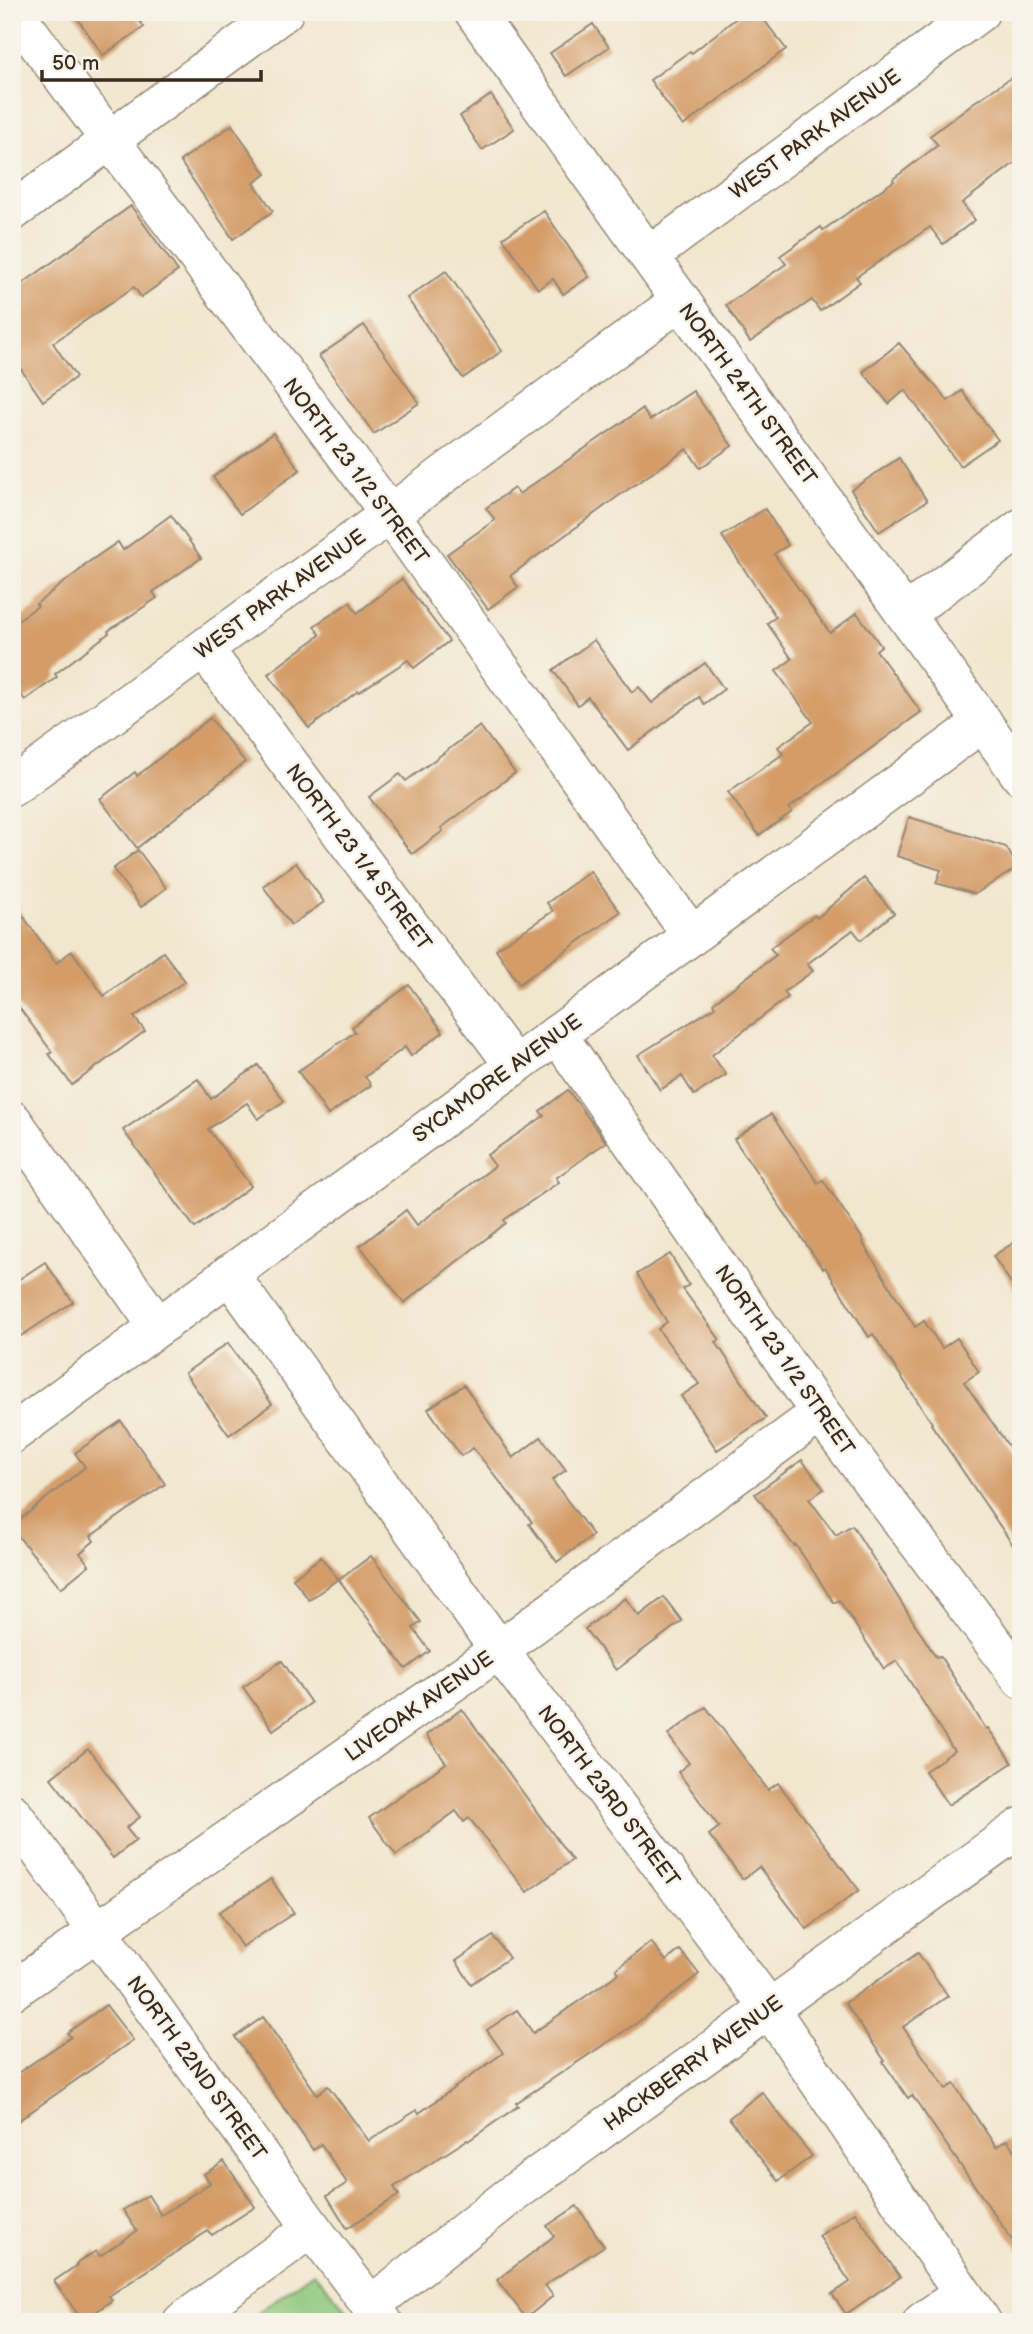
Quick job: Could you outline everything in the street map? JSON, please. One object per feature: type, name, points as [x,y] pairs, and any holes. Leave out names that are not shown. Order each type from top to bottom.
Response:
[{"type":"street","name":"NORTH 23 1/2 STREET","points":[[14,12],[390,514],[692,936]]},
{"type":"street","points":[[12,212],[284,12]]},
{"type":"street","name":"NORTH 24TH STREET","points":[[474,12],[1021,776]]},
{"type":"street","name":"WEST PARK AVENUE","points":[[649,256],[980,12]]},
{"type":"street","name":"WEST PARK AVENUE","points":[[12,787],[681,300]]},
{"type":"street","points":[[905,614],[1021,528]]},
{"type":"street","name":"NORTH 23 1/4 STREET","points":[[204,649],[514,1065]]},
{"type":"street","name":"SYCAMORE AVENUE","points":[[12,1434],[983,722]]},
{"type":"street","name":"NORTH 23 1/2 STREET","points":[[557,1034],[820,1413],[1021,1679]]},
{"type":"street","points":[[12,1120],[158,1327]]},
{"type":"street","name":"NORTH 23RD STREET","points":[[229,1274],[499,1650],[769,2008],[972,2308]]},
{"type":"street","name":"LIVEOAK AVENUE","points":[[12,1991],[499,1650],[820,1413]]},
{"type":"street","name":"NORTH 22ND STREET","points":[[12,1812],[376,2314]]},
{"type":"street","name":"HACKBERRY AVENUE","points":[[376,2314],[511,2194],[1021,1827]]},
{"type":"street","points":[[182,2322],[313,2228]]},
{"type":"street","points":[[922,2322],[972,2308]]},
{"type":"green space","points":[[313,2272],[358,2322],[245,2322]]},
{"type":"building","points":[[73,12],[133,12],[144,27],[103,55]]},
{"type":"building","points":[[744,12],[758,12],[786,49],[683,126],[650,80],[690,51],[692,53]]},
{"type":"building","points":[[593,24],[609,47],[566,76],[550,53]]},
{"type":"building","points":[[1021,71],[1021,158],[962,203],[975,220],[943,244],[930,227],[856,277],[860,282],[820,311],[812,300],[750,342],[726,305],[786,264],[780,256],[894,181],[893,179],[938,145],[930,136]]},
{"type":"building","points":[[491,95],[514,129],[482,150],[460,116]]},
{"type":"building","points":[[232,125],[266,174],[254,183],[273,211],[233,239],[180,161]]},
{"type":"building","points":[[131,206],[178,271],[141,297],[134,287],[53,343],[76,377],[43,401],[12,356],[12,291]]},
{"type":"building","points":[[544,211],[589,277],[563,294],[553,279],[538,289],[503,238]]},
{"type":"building","points":[[446,271],[502,351],[463,378],[407,298]]},
{"type":"building","points":[[364,325],[419,403],[374,434],[319,356]]},
{"type":"building","points":[[899,343],[948,401],[962,391],[998,440],[960,466],[905,390],[889,404],[863,372]]},
{"type":"building","points":[[693,391],[732,446],[700,468],[687,449],[510,576],[518,587],[488,609],[447,554],[495,520],[486,508],[514,488],[519,494],[642,409],[650,420]]},
{"type":"building","points":[[273,433],[300,470],[240,514],[213,477]]},
{"type":"building","points":[[899,458],[927,501],[879,532],[851,490]]},
{"type":"building","points":[[765,509],[788,545],[774,554],[830,633],[857,613],[881,646],[876,650],[921,712],[789,808],[792,812],[759,835],[728,792],[783,754],[778,747],[813,722],[776,671],[792,659],[767,623],[776,617],[722,536]]},
{"type":"building","points":[[171,515],[201,558],[153,592],[157,598],[108,631],[109,633],[55,674],[57,677],[25,700],[12,683],[12,624],[38,606],[36,604],[83,566],[118,542],[123,550]]},
{"type":"building","points":[[402,579],[449,641],[414,668],[408,660],[358,691],[309,728],[268,674],[320,635],[314,626],[350,602],[357,613]]},
{"type":"building","points":[[594,640],[632,692],[639,687],[652,703],[705,663],[724,689],[704,704],[699,697],[628,750],[588,697],[578,705],[553,670]]},
{"type":"building","points":[[210,718],[245,762],[137,848],[100,799],[135,772],[137,776]]},
{"type":"building","points":[[480,726],[515,773],[441,828],[443,831],[412,854],[369,797],[400,774],[406,781]]},
{"type":"building","points":[[909,817],[1006,847],[1018,867],[975,894],[936,883],[941,870],[897,856]]},
{"type":"building","points":[[138,850],[166,888],[141,907],[113,869]]},
{"type":"building","points":[[296,863],[324,902],[291,925],[263,886]]},
{"type":"building","points":[[590,871],[620,912],[519,984],[496,949],[553,911],[547,903]]},
{"type":"building","points":[[864,878],[894,913],[861,940],[853,930],[807,964],[813,971],[784,992],[788,997],[712,1055],[726,1075],[694,1095],[682,1076],[660,1090],[638,1055],[715,1007],[713,1003],[776,955],[770,948],[815,915],[817,918]]},
{"type":"building","points":[[12,900],[56,963],[72,951],[104,996],[163,952],[185,981],[134,1017],[145,1031],[72,1085],[49,1054],[52,1052],[12,998]]},
{"type":"building","points":[[409,985],[443,1032],[411,1056],[405,1047],[365,1077],[371,1085],[328,1115],[298,1071],[355,1032],[352,1027]]},
{"type":"building","points":[[258,1065],[284,1101],[258,1119],[247,1103],[208,1129],[251,1186],[195,1228],[123,1130],[198,1079],[211,1099]]},
{"type":"building","points":[[568,1090],[606,1142],[556,1178],[559,1182],[504,1220],[506,1223],[404,1303],[360,1246],[406,1210],[417,1225],[495,1166],[487,1155],[544,1116],[540,1111]]},
{"type":"building","points":[[771,1114],[818,1183],[823,1180],[864,1241],[915,1327],[924,1321],[942,1348],[957,1338],[979,1372],[964,1382],[1021,1464],[1021,1557],[873,1334],[869,1337],[825,1267],[823,1269],[734,1139]]},
{"type":"building","points":[[1021,1238],[1021,1298],[993,1256]]},
{"type":"building","points":[[670,1254],[689,1285],[683,1289],[720,1340],[716,1342],[766,1418],[717,1450],[681,1396],[699,1384],[658,1329],[667,1322],[637,1274]]},
{"type":"building","points":[[45,1262],[73,1302],[21,1336],[12,1323],[12,1284]]},
{"type":"building","points":[[228,1343],[272,1404],[229,1435],[185,1373]]},
{"type":"building","points":[[464,1385],[513,1458],[541,1437],[566,1470],[552,1480],[593,1535],[557,1562],[529,1524],[532,1522],[473,1448],[461,1456],[428,1409]]},
{"type":"building","points":[[121,1421],[165,1484],[91,1536],[94,1541],[80,1553],[89,1565],[61,1588],[12,1526],[85,1467],[75,1453]]},
{"type":"building","points":[[802,1460],[824,1489],[809,1499],[836,1535],[852,1525],[936,1657],[940,1656],[986,1729],[988,1728],[1012,1763],[948,1805],[925,1771],[954,1751],[897,1661],[884,1669],[839,1600],[834,1603],[796,1545],[794,1546],[755,1494]]},
{"type":"building","points":[[371,1556],[421,1622],[413,1628],[430,1651],[406,1669],[339,1580]]},
{"type":"building","points":[[321,1557],[338,1579],[309,1600],[293,1578]]},
{"type":"building","points":[[664,1597],[682,1621],[616,1670],[585,1629],[625,1598],[639,1616]]},
{"type":"building","points":[[282,1661],[311,1703],[273,1730],[243,1687]]},
{"type":"building","points":[[706,1707],[768,1790],[778,1783],[859,1890],[807,1929],[759,1867],[743,1879],[709,1835],[719,1827],[678,1772],[689,1763],[668,1735]]},
{"type":"building","points":[[462,1709],[572,1860],[527,1892],[469,1818],[464,1822],[456,1811],[396,1855],[369,1818],[446,1763],[426,1735]]},
{"type":"building","points":[[88,1749],[140,1817],[126,1828],[136,1840],[113,1858],[51,1778]]},
{"type":"building","points":[[271,1879],[294,1913],[242,1947],[219,1912]]},
{"type":"building","points":[[493,1936],[509,1958],[471,1984],[456,1961]]},
{"type":"building","points":[[651,1942],[666,1961],[680,1950],[699,1974],[638,2022],[516,2103],[518,2106],[468,2141],[394,2187],[399,2195],[347,2228],[327,2196],[347,2183],[321,2144],[313,2150],[235,2037],[263,2017],[317,2094],[328,2086],[369,2141],[417,2110],[419,2113],[503,2053],[487,2030],[517,2010],[533,2033],[619,1973],[616,1969]]},
{"type":"building","points":[[918,1953],[948,1996],[903,2027],[946,2089],[954,2084],[996,2147],[1007,2140],[1021,2160],[1021,2253],[912,2095],[908,2098],[845,2003]]},
{"type":"building","points":[[106,2005],[133,2040],[12,2125],[12,2077],[71,2037],[67,2033]]},
{"type":"building","points":[[762,2092],[812,2156],[778,2181],[729,2118]]},
{"type":"building","points":[[224,2161],[255,2207],[212,2235],[208,2231],[109,2296],[112,2300],[83,2321],[54,2281],[96,2251],[100,2256],[137,2231],[123,2210],[148,2195],[161,2215],[210,2183],[204,2174]]},
{"type":"building","points":[[577,2206],[604,2246],[545,2285],[553,2296],[526,2318],[497,2280],[554,2236],[547,2226]]},
{"type":"building","points":[[855,2212],[900,2277],[846,2314],[832,2294],[850,2282],[819,2236]]}]
